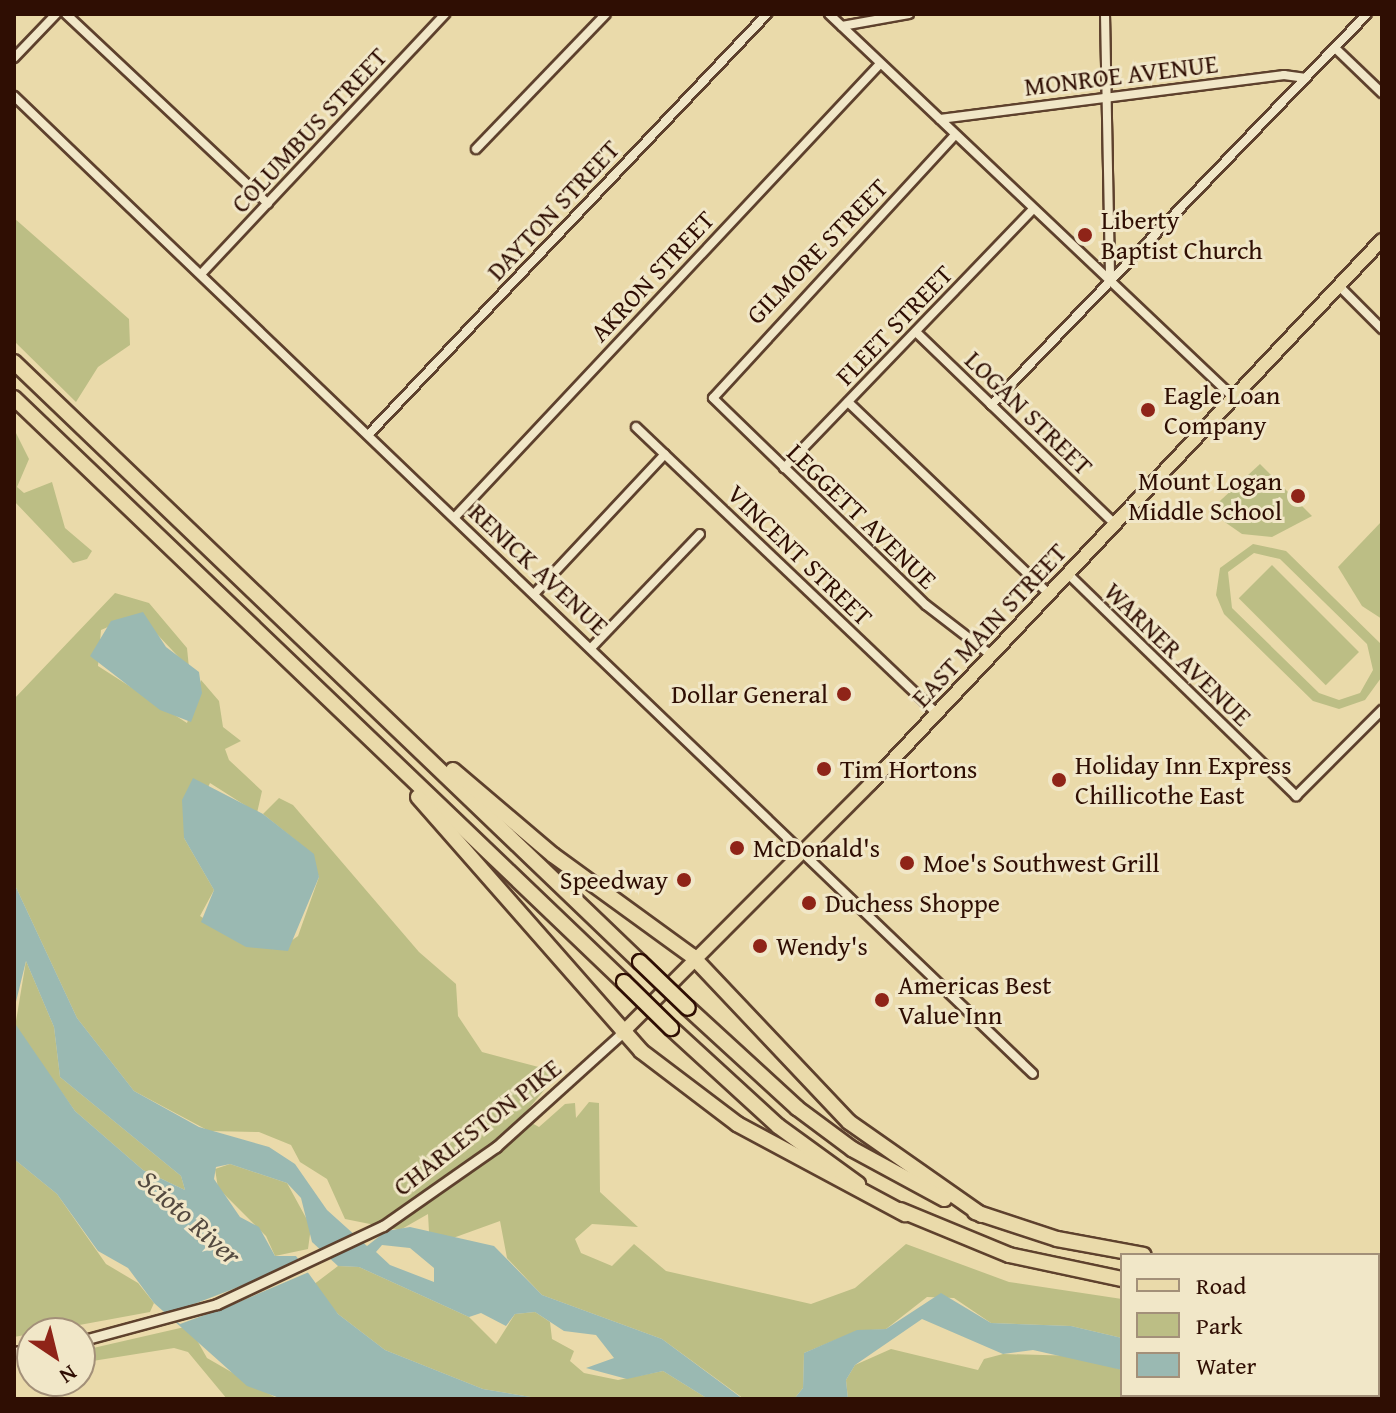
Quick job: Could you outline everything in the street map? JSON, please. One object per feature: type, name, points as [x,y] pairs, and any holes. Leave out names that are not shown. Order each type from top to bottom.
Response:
[{"type":"highway","points":[[14,362],[350,681],[735,1056],[852,1149],[917,1188],[982,1215],[1057,1239],[1133,1253]]},
{"type":"highway","points":[[14,398],[671,1028],[778,1126],[905,1214]]},
{"type":"highway","points":[[350,681],[553,855],[692,956],[849,1122],[982,1215]]},
{"type":"highway","points":[[340,711],[622,1033],[737,1124],[905,1214],[1009,1255],[1120,1279]]},
{"type":"main road","name":"EAST MAIN STREET","points":[[622,1033],[692,956],[804,852],[1382,240]]},
{"type":"street","points":[[14,58],[56,14]]},
{"type":"street","points":[[66,14],[268,204]]},
{"type":"street","name":"COLUMBUS STREET","points":[[201,274],[445,14]]},
{"type":"street","points":[[476,149],[606,14]]},
{"type":"street","name":"DAYTON STREET","points":[[369,434],[767,14]]},
{"type":"street","points":[[829,14],[1235,399]]},
{"type":"street","points":[[842,26],[909,14]]},
{"type":"street","points":[[1105,14],[1110,282]]},
{"type":"street","points":[[991,405],[1367,14]]},
{"type":"street","points":[[1335,48],[1382,93]]},
{"type":"street","name":"AKRON STREET","points":[[455,517],[880,64]]},
{"type":"street","name":"MONROE AVENUE","points":[[940,119],[1105,97],[1306,78]]},
{"type":"street","name":"RENICK AVENUE","points":[[14,96],[592,647],[1033,1074]]},
{"type":"street","name":"GILMORE STREET","points":[[713,398],[955,135]]},
{"type":"street","name":"FLEET STREET","points":[[784,468],[1033,209]]},
{"type":"street","points":[[1339,286],[1382,329]]},
{"type":"street","name":"LOGAN STREET","points":[[916,332],[1115,524]]},
{"type":"street","name":"LEGGETT AVENUE","points":[[713,398],[926,605],[991,655]]},
{"type":"street","points":[[848,402],[1048,593]]},
{"type":"street","name":"VINCENT STREET","points":[[636,427],[936,713]]},
{"type":"street","points":[[535,593],[665,454]]},
{"type":"street","points":[[592,647],[700,534]]},
{"type":"street","name":"WARNER AVENUE","points":[[1067,573],[1296,796],[1382,710]]},
{"type":"street","name":"CHARLESTON PIKE","points":[[96,1338],[140,1328],[253,1291],[354,1243],[440,1189],[536,1113],[622,1033]]},
{"type":"green space","points":[[14,218],[129,319],[130,345],[98,367],[76,402],[14,341]]},
{"type":"green space","points":[[14,429],[29,459],[17,487],[24,493],[52,482],[65,528],[92,551],[87,559],[73,563],[14,501]]},
{"type":"green space","points":[[1260,464],[1312,516],[1272,537],[1242,534],[1209,511]]},
{"type":"green space","points":[[1382,521],[1382,619],[1362,606],[1338,567]]},
{"type":"green space","points":[[1253,544],[1286,551],[1382,645],[1381,678],[1365,700],[1339,709],[1313,701],[1224,614],[1216,595],[1220,568]],"holes":[[[1254,553],[1280,559],[1367,644],[1373,670],[1360,693],[1339,700],[1319,693],[1232,608],[1228,572]]]},
{"type":"green space","points":[[1272,565],[1359,652],[1326,685],[1239,598]]},
{"type":"green space","points":[[115,593],[149,603],[187,648],[189,668],[138,614],[101,630],[98,666],[187,723],[201,680],[219,701],[223,727],[241,741],[225,749],[229,760],[262,791],[257,813],[210,783],[184,838],[214,890],[200,916],[246,946],[280,949],[298,936],[319,877],[304,847],[263,814],[279,798],[293,805],[419,952],[456,984],[458,1016],[482,1052],[550,1070],[551,1082],[525,1113],[530,1122],[539,1127],[565,1104],[575,1103],[576,1118],[589,1102],[599,1103],[600,1192],[638,1227],[592,1224],[575,1239],[581,1253],[612,1266],[634,1244],[666,1271],[811,1304],[855,1288],[906,1244],[1009,1282],[1120,1299],[1120,1338],[1071,1326],[991,1323],[954,1298],[927,1297],[886,1329],[857,1331],[804,1353],[803,1388],[794,1399],[744,1399],[662,1339],[542,1295],[507,1258],[500,1221],[453,1238],[429,1232],[428,1214],[400,1230],[345,1219],[327,1179],[300,1162],[291,1145],[259,1132],[209,1131],[134,1091],[77,1018],[14,883],[14,699]]},
{"type":"green space","points":[[26,961],[54,1027],[60,1077],[181,1176],[185,1190],[143,1170],[75,1111],[15,1027]]},
{"type":"green space","points":[[14,1159],[57,1194],[106,1264],[138,1283],[154,1303],[150,1312],[96,1322],[96,1317],[16,1317],[14,1337]]},
{"type":"green space","points":[[230,1164],[287,1183],[311,1227],[308,1249],[275,1256],[266,1236],[218,1188],[215,1169]]},
{"type":"green space","points":[[338,1266],[359,1267],[469,1317],[496,1344],[515,1314],[535,1312],[550,1322],[552,1339],[574,1351],[570,1361],[584,1373],[618,1380],[663,1371],[708,1399],[543,1399],[483,1389],[385,1350],[338,1314],[313,1285]]},
{"type":"green space","points":[[189,1326],[207,1358],[278,1399],[227,1399],[188,1352],[174,1348],[96,1360],[96,1347]]},
{"type":"green space","points":[[891,1349],[978,1370],[984,1359],[1003,1354],[1079,1356],[1120,1369],[1120,1397],[1202,1399],[848,1399],[846,1380],[855,1365]]},
{"type":"water","points":[[143,612],[166,647],[199,672],[202,693],[191,722],[160,710],[90,656],[111,621]]},
{"type":"water","points":[[193,778],[263,814],[314,854],[319,877],[288,951],[246,947],[201,922],[214,890],[184,838],[182,800]]},
{"type":"water","name":"Scioto River","points":[[14,883],[77,1018],[134,1091],[199,1127],[269,1147],[295,1164],[327,1210],[367,1246],[386,1231],[410,1227],[494,1246],[542,1295],[662,1339],[743,1399],[708,1399],[663,1371],[627,1379],[586,1368],[614,1358],[596,1335],[564,1331],[535,1312],[515,1314],[506,1326],[481,1313],[469,1317],[359,1267],[338,1266],[312,1242],[301,1198],[287,1183],[230,1164],[216,1167],[214,1179],[240,1217],[259,1227],[275,1256],[296,1256],[338,1314],[385,1350],[483,1389],[543,1399],[282,1399],[247,1386],[154,1303],[128,1268],[98,1251],[57,1194],[14,1159],[14,1022],[75,1111],[143,1170],[185,1190],[181,1176],[60,1077],[54,1027],[26,961],[14,1010]],"holes":[[[382,1245],[410,1248],[434,1268],[434,1282],[390,1265],[376,1252]]]},
{"type":"water","points":[[941,1293],[991,1323],[1071,1326],[1120,1338],[1120,1370],[1033,1350],[1003,1354],[922,1319],[855,1365],[846,1380],[848,1399],[794,1399],[803,1388],[804,1353],[857,1330],[886,1329]]},
{"type":"pier","points":[[306,1261],[316,1269],[232,1305],[180,1324],[168,1314]]},
{"type":"place","name":"Liberty Baptist Church","points":[[1085,235]]},
{"type":"place","name":"Eagle Loan Company","points":[[1148,410]]},
{"type":"place","name":"Mount Logan Middle School","points":[[1298,496]]},
{"type":"place","name":"Dollar General","points":[[844,694]]},
{"type":"place","name":"Tim Hortons","points":[[824,769]]},
{"type":"place","name":"Holiday Inn Express Chillicothe East","points":[[1059,780]]},
{"type":"place","name":"McDonald's","points":[[737,848]]},
{"type":"place","name":"Moe's Southwest Grill","points":[[907,863]]},
{"type":"place","name":"Speedway","points":[[684,880]]},
{"type":"place","name":"Duchess Shoppe","points":[[809,903]]},
{"type":"place","name":"Wendy's","points":[[760,946]]},
{"type":"place","name":"Americas Best Value Inn","points":[[882,1000]]}]
